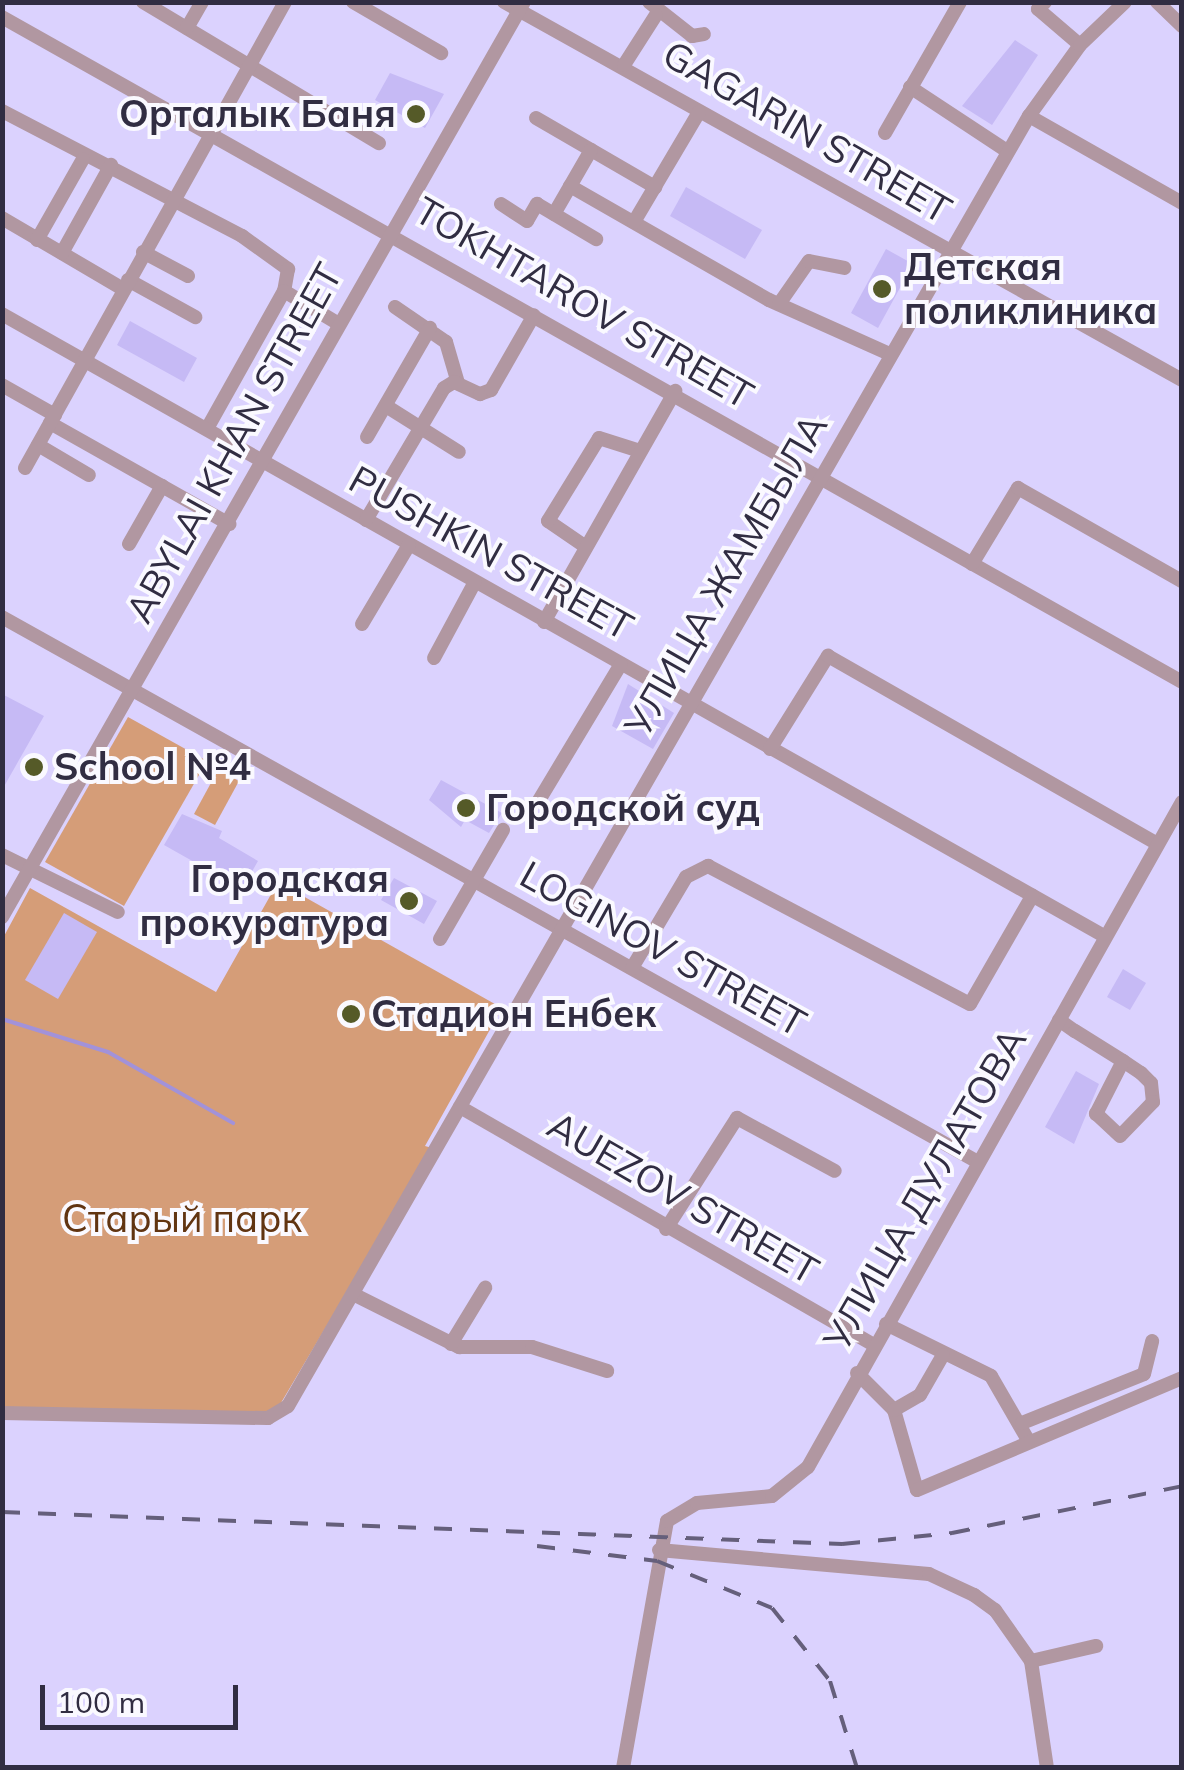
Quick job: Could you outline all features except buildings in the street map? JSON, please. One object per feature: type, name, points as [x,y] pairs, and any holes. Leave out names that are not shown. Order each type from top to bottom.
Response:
[{"type":"street","points":[[143,2],[378,143]]},
{"type":"street","points":[[187,28],[202,2]]},
{"type":"street","points":[[25,468],[172,199],[286,2]]},
{"type":"street","points":[[352,2],[440,53]]},
{"type":"street","name":"GAGARIN STREET","points":[[504,2],[521,6],[698,112],[1182,380]]},
{"type":"street","points":[[884,132],[960,2]]},
{"type":"street","points":[[1044,2],[1038,9],[1080,46]]},
{"type":"street","name":"УЛИЦА ЖАМБЫЛА","points":[[2,1413],[272,1418],[288,1406],[819,474],[1028,116],[1080,46],[1125,2]]},
{"type":"street","points":[[1157,2],[1182,26]]},
{"type":"street","name":"ABYLAI KHAN STREET","points":[[2,916],[521,6]]},
{"type":"street","points":[[624,65],[653,9],[692,36],[704,34]]},
{"type":"street","name":"TOKHTAROV STREET","points":[[2,17],[391,230],[1182,682]]},
{"type":"street","points":[[910,87],[1008,151]]},
{"type":"street","points":[[2,112],[84,159],[110,165],[285,266],[284,291],[207,429]]},
{"type":"street","points":[[634,222],[698,112]]},
{"type":"street","points":[[1028,116],[1182,203]]},
{"type":"street","points":[[536,118],[655,187]]},
{"type":"street","points":[[554,214],[591,150]]},
{"type":"street","points":[[37,240],[84,159]]},
{"type":"street","points":[[62,253],[110,165]]},
{"type":"street","points":[[570,186],[779,304],[890,354]]},
{"type":"street","points":[[500,204],[527,221],[537,204],[596,239]]},
{"type":"street","points":[[2,218],[62,253],[195,317]]},
{"type":"street","points":[[143,252],[188,276]]},
{"type":"street","points":[[779,304],[808,261],[844,268]]},
{"type":"street","points":[[284,291],[340,324]]},
{"type":"street","points":[[395,307],[430,328],[454,354],[458,383]]},
{"type":"street","name":"PUSHKIN STREET","points":[[2,314],[1104,936]]},
{"type":"street","points":[[366,520],[444,388],[458,383],[480,394],[491,390],[534,314]]},
{"type":"street","points":[[367,436],[430,328]]},
{"type":"street","points":[[2,385],[228,524]]},
{"type":"street","points":[[544,622],[675,392]]},
{"type":"street","points":[[386,406],[459,452]]},
{"type":"street","points":[[586,546],[548,522],[599,438],[640,452]]},
{"type":"street","points":[[38,445],[89,474]]},
{"type":"street","points":[[129,544],[162,486]]},
{"type":"street","points":[[972,564],[1018,488],[1182,581]]},
{"type":"street","points":[[362,624],[409,545]]},
{"type":"street","points":[[434,658],[475,582]]},
{"type":"street","name":"LOGINOV STREET","points":[[2,617],[978,1162]]},
{"type":"street","points":[[770,749],[828,656],[1157,844]]},
{"type":"street","points":[[538,802],[621,664]]},
{"type":"street","name":"УЛИЦА ДУЛАТОВА","points":[[660,1550],[664,1526],[697,1504],[764,1498],[798,1478],[1182,802]]},
{"type":"street","points":[[440,938],[503,830]]},
{"type":"street","points":[[2,855],[118,912]]},
{"type":"street","points":[[632,968],[686,877],[708,866],[970,1004],[1032,896]]},
{"type":"street","points":[[1059,1020],[1123,1061],[1155,1096],[1120,1136],[1096,1114],[1123,1061]]},
{"type":"street","name":"AUEZOV STREET","points":[[460,1108],[874,1345]]},
{"type":"street","points":[[666,1229],[737,1118],[835,1171]]},
{"type":"street","points":[[451,1344],[485,1288]]},
{"type":"street","points":[[353,1294],[451,1344],[532,1346],[607,1371]]},
{"type":"street","points":[[886,1324],[943,1356],[991,1376],[1022,1423],[1028,1440]]},
{"type":"street","points":[[1022,1423],[1130,1383],[1148,1366],[1152,1341]]},
{"type":"street","points":[[894,1410],[920,1395],[943,1356]]},
{"type":"street","points":[[857,1373],[894,1410],[917,1490],[1182,1378]]},
{"type":"street","points":[[623,1768],[660,1550],[929,1574],[996,1610],[1031,1661],[1047,1768]]},
{"type":"street","points":[[1031,1661],[1096,1646]]},
{"type":"green space","points":[[128,717],[207,761],[124,906],[45,862]]},
{"type":"green space","points":[[218,770],[239,781],[215,825],[194,814]]},
{"type":"green space","name":"Старый парк","points":[[278,882],[502,1008],[425,1146],[432,1148],[275,1413],[3,1409],[3,938],[30,888],[216,992]]},
{"type":"waterway","points":[[2,1019],[108,1052],[233,1123]]},
{"type":"railway","points":[[2,1512],[842,1544],[952,1533],[1182,1486]]},
{"type":"railway","points":[[537,1546],[657,1561],[772,1608],[830,1681],[857,1768]]},
{"type":"place","name":"Орталык Баня","points":[[416,114]]},
{"type":"place","name":"Детская поликлиника","points":[[882,289]]},
{"type":"place","name":"School №4","points":[[34,767]]},
{"type":"place","name":"Городской суд","points":[[466,808]]},
{"type":"place","name":"Городская прокуратура","points":[[409,901]]},
{"type":"place","name":"Стадион Енбек","points":[[351,1014]]}]
